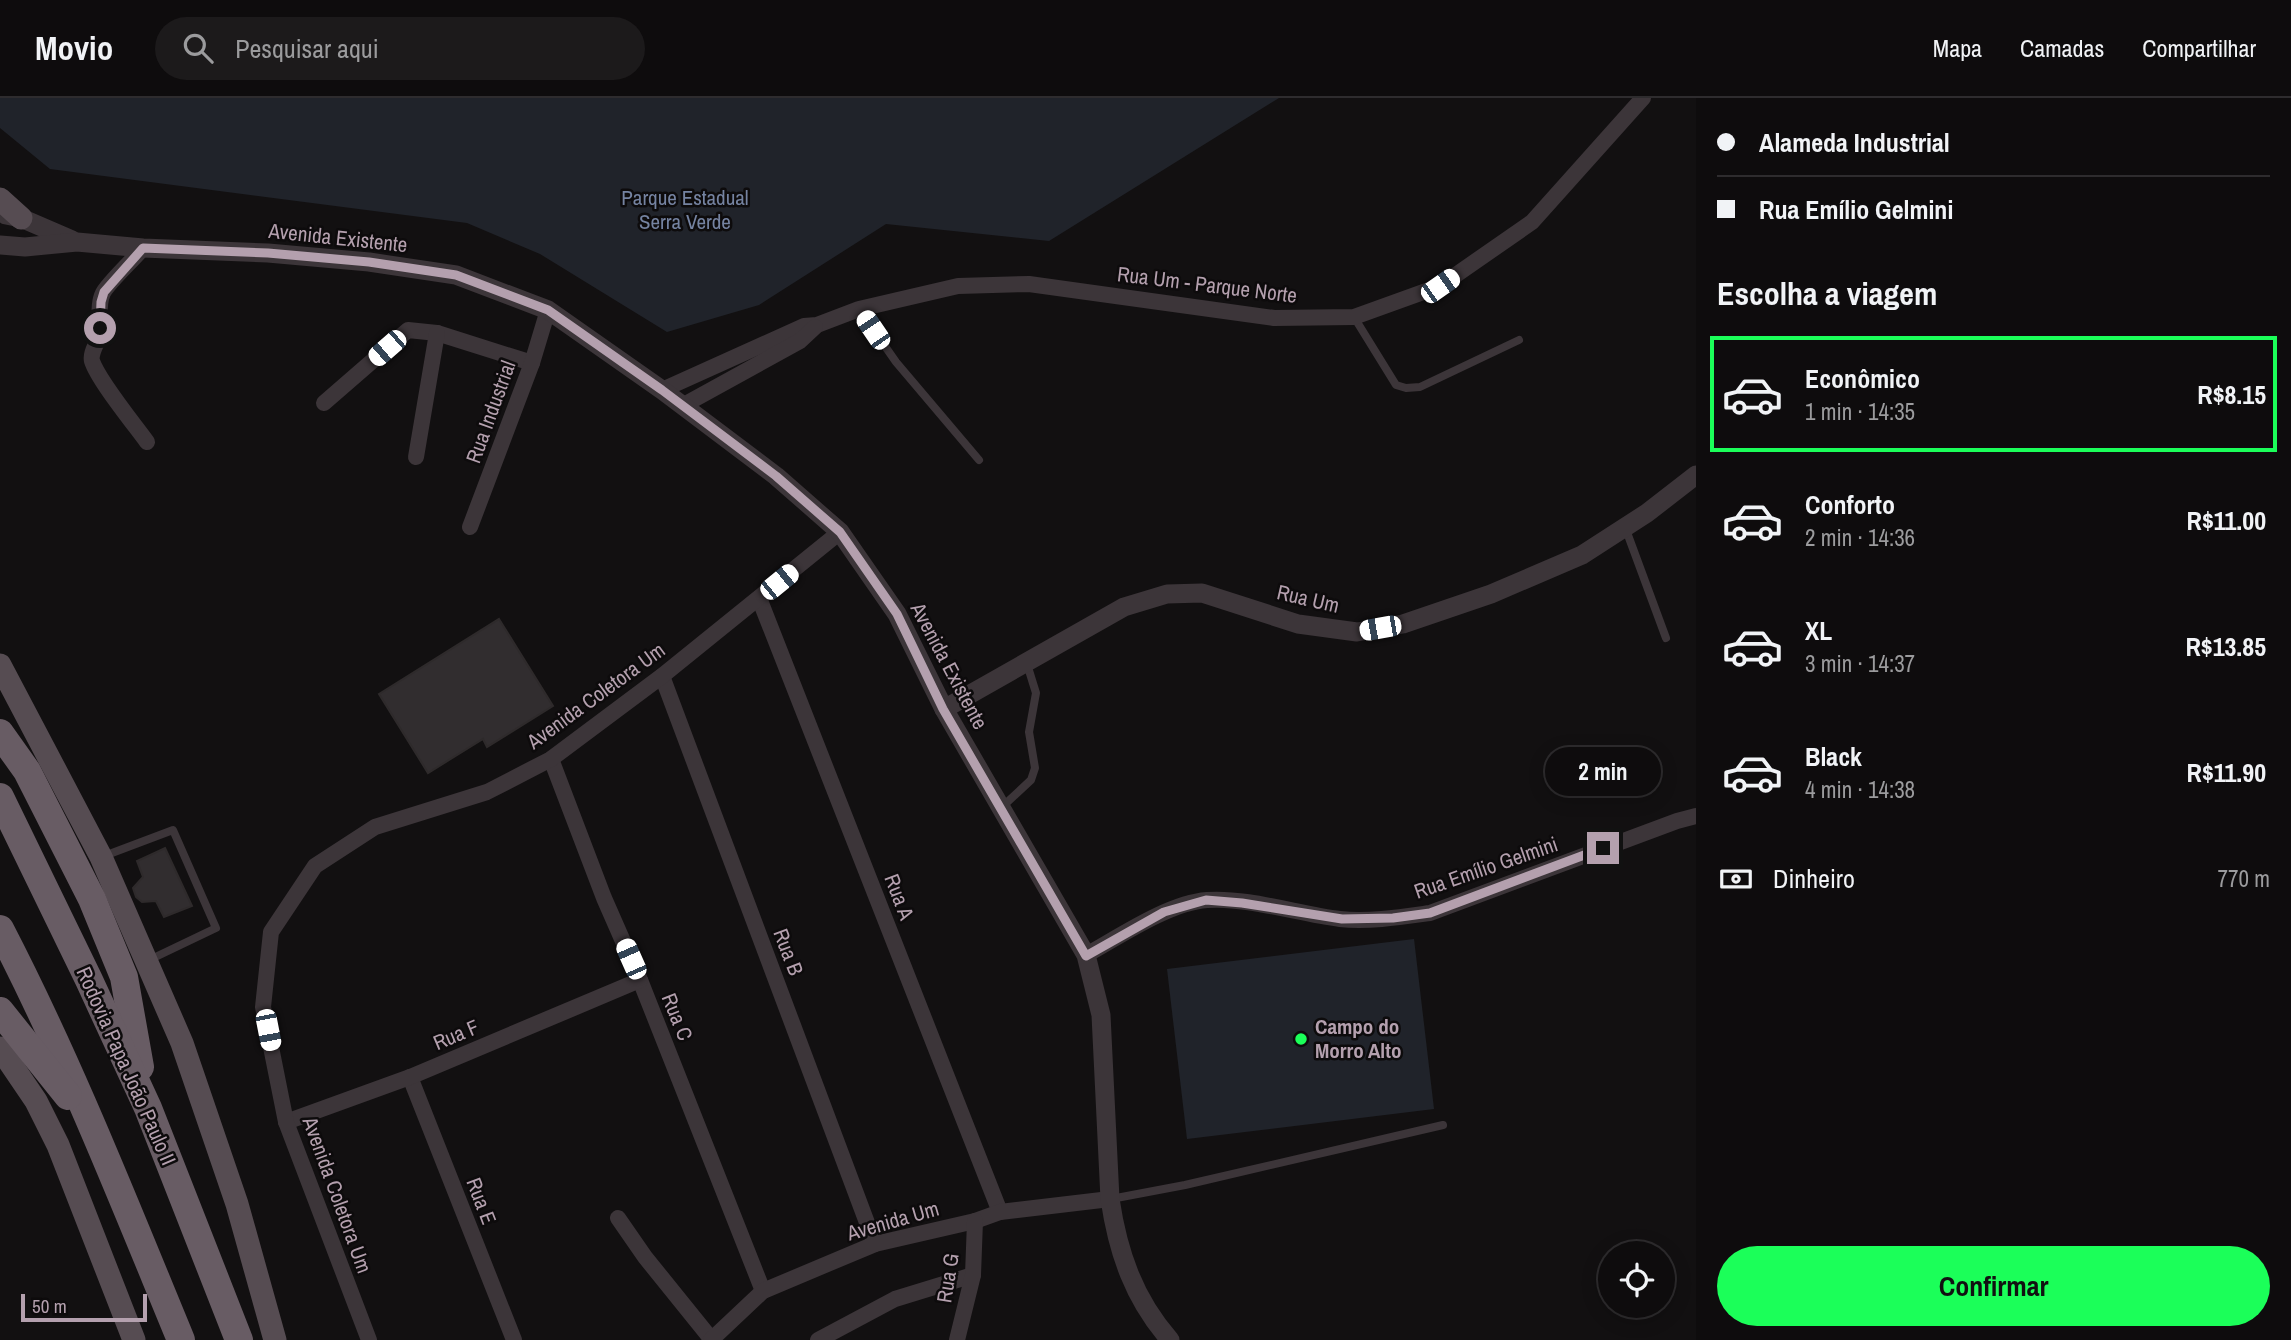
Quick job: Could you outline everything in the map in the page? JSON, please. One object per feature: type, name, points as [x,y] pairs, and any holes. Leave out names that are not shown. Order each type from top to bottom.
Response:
[{"type":"highway","points":[[0,733],[27,771],[92,899],[124,977],[148,1108]]},
{"type":"highway","name":"Rodovia Papa João Paulo II","points":[[0,797],[148,1108],[239,1340]]},
{"type":"highway","points":[[0,929],[39,1004],[181,1340]]},
{"type":"highway","points":[[0,1011],[93,1127]]},
{"type":"main road","points":[[0,199],[10,216]]},
{"type":"main road","points":[[0,665],[102,857],[182,1043],[237,1204],[275,1340]]},
{"type":"main road","points":[[0,1048],[36,1101],[58,1146],[134,1340]]},
{"type":"street","name":"Rua Um - Parque Norte","points":[[662,390],[804,326],[817,325],[859,309],[958,286],[1029,284],[1274,318],[1354,317],[1440,286],[1532,222],[1643,98]]},
{"type":"street","points":[[10,216],[76,242]]},
{"type":"street","points":[[0,244],[25,247],[76,242]]},
{"type":"street","name":"Avenida Existente","points":[[76,242],[143,248],[268,253],[369,262],[456,275],[548,310],[662,390],[776,476],[840,532],[897,614],[943,709],[1086,956],[1101,1015],[1110,1199],[1114,1228],[1134,1290],[1170,1340]]},
{"type":"street","points":[[143,248],[104,292],[100,328],[92,361],[147,442]]},
{"type":"street","name":"Rua Industrial","points":[[470,527],[532,363],[548,310]]},
{"type":"street","name":"Rua Um - Parque Norte","points":[[682,406],[800,341],[817,325]]},
{"type":"street","points":[[324,403],[408,330],[437,333],[532,363]]},
{"type":"street","points":[[415,457],[437,333]]},
{"type":"street","name":"Rua Um","points":[[943,709],[1124,607],[1167,594],[1202,593],[1298,624],[1357,632],[1403,624],[1491,594],[1582,555],[1696,475]]},
{"type":"street","name":"Avenida Coletora Um","points":[[369,1340],[286,1122],[263,1007],[271,932],[315,866],[375,827],[487,792],[551,759],[662,676],[840,532]]},
{"type":"street","name":"Rua A","points":[[759,598],[1000,1212]]},
{"type":"street","name":"Rua B","points":[[662,676],[875,1244]]},
{"type":"street","name":"Rua C","points":[[551,759],[604,898],[640,980],[763,1291]]},
{"type":"street","name":"Rua Emílio Gelmini","points":[[1086,956],[1164,912],[1206,900],[1342,919],[1393,918],[1430,913],[1696,816]]},
{"type":"street","name":"Rua F","points":[[286,1122],[410,1077],[640,980]]},
{"type":"street","name":"Rua E","points":[[410,1077],[514,1340]]},
{"type":"street","name":"Avenida Um","points":[[711,1340],[763,1291],[875,1244],[975,1221],[1000,1212],[1110,1199]]},
{"type":"street","points":[[618,1218],[645,1257],[711,1340]]},
{"type":"street","name":"Rua G","points":[[957,1340],[973,1275],[975,1221]]},
{"type":"street","points":[[818,1340],[895,1299],[973,1275]]},
{"type":"lane","points":[[859,309],[897,362],[979,460]]},
{"type":"lane","points":[[1354,317],[1396,385],[1406,388],[1420,387],[1519,340]]},
{"type":"lane","points":[[1625,527],[1667,638]]},
{"type":"lane","points":[[1000,807],[1031,780],[1035,768],[1029,732],[1035,693],[1026,662]]},
{"type":"lane","points":[[102,857],[173,830],[216,928],[147,961]]},
{"type":"lane","points":[[1110,1199],[1185,1185],[1443,1125]]},
{"type":"green space","name":"Parque Estadual Serra Verde","points":[[0,98],[1279,98],[1049,241],[886,224],[759,305],[667,332],[540,254],[467,223],[50,169],[0,128]]},
{"type":"green space","name":"Campo do Morro Alto","points":[[1414,939],[1434,1109],[1187,1139],[1167,969]]},
{"type":"building","points":[[499,619],[553,706],[487,747],[483,739],[428,773],[379,694]]},
{"type":"building","points":[[165,848],[192,906],[164,917],[156,901],[142,902],[136,897],[133,888],[143,877],[137,861]]},
{"type":"place","name":"Campo do Morro Alto","points":[[1301,1039]]},
{"type":"route","points":[[100,328],[104,292],[143,248],[268,253],[391,265],[456,275],[548,310],[617,357],[776,476],[840,532],[897,614],[943,709],[1086,956],[1164,912],[1206,900],[1342,919],[1393,918],[1430,913],[1603,848]]}]
